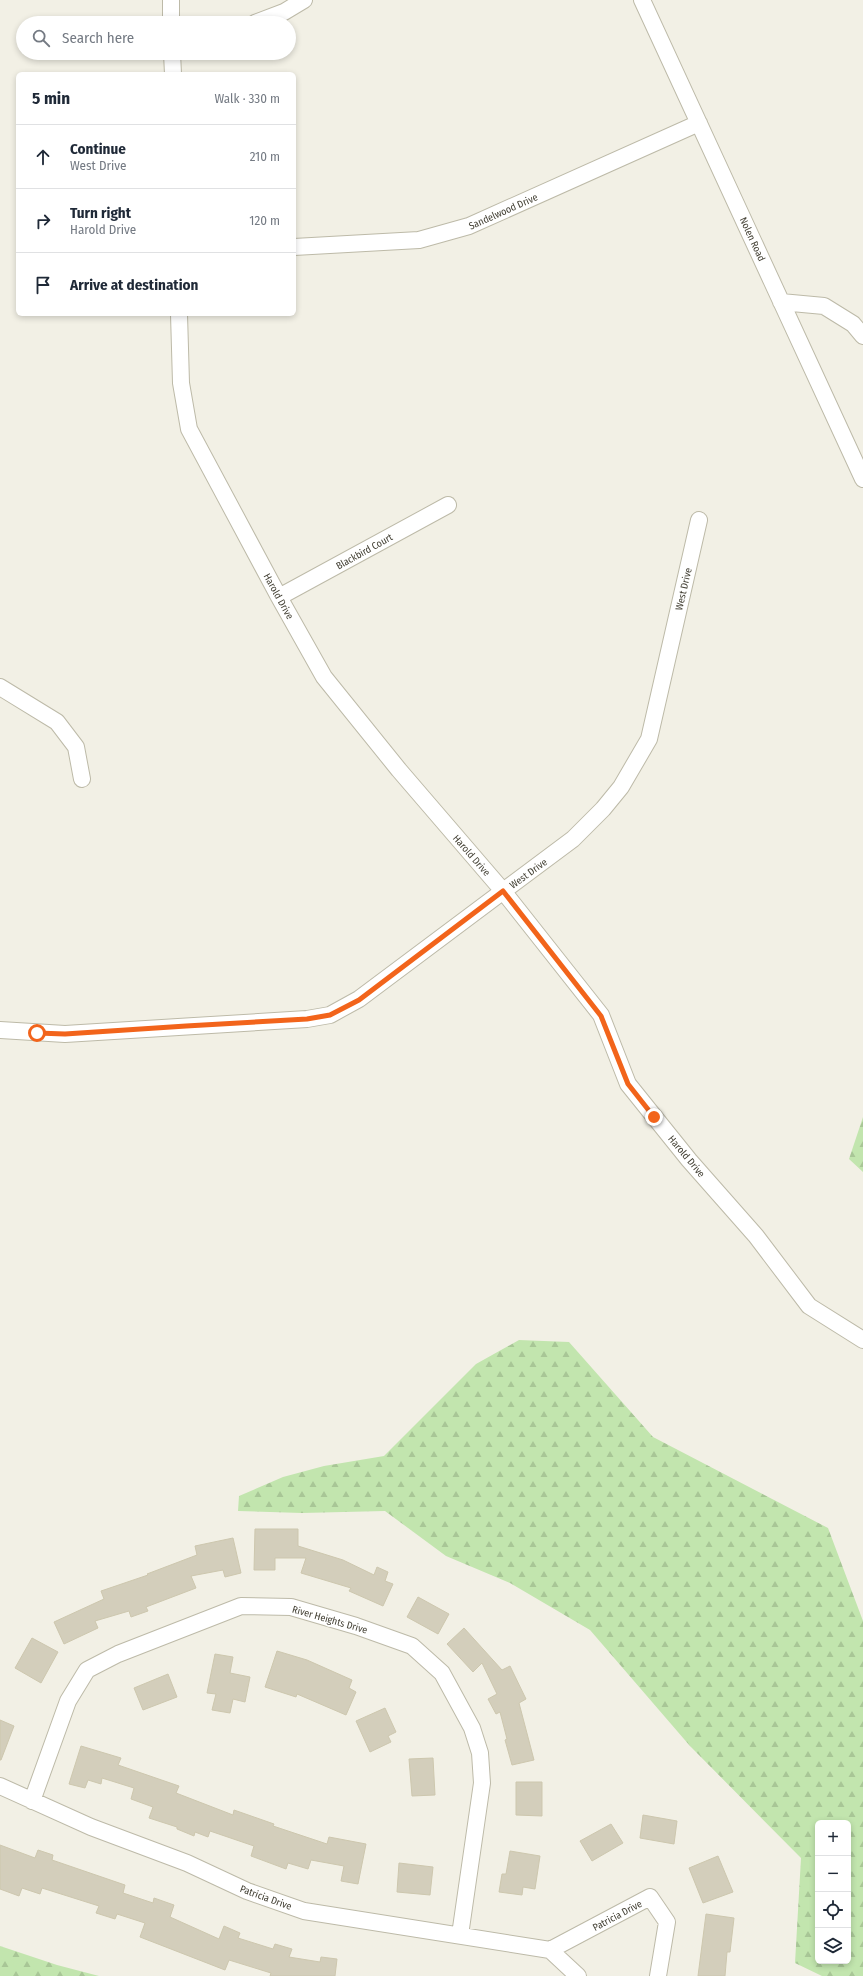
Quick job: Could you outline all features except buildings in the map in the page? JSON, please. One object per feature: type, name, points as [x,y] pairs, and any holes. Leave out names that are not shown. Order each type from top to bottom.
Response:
[{"type":"street","points":[[171,0],[171,16]]},
{"type":"street","points":[[273,16],[284,12],[304,0]]},
{"type":"street","name":"Nolen Road","points":[[642,0],[863,479]]},
{"type":"street","points":[[172,60],[173,72]]},
{"type":"street","name":"Sandelwood Drive","points":[[296,247],[419,240],[439,236],[469,226],[699,123]]},
{"type":"street","points":[[781,302],[824,306],[853,324],[863,336]]},
{"type":"street","name":"Harold Drive","points":[[179,316],[181,383],[189,429],[279,597],[324,677],[399,770],[503,891],[601,1016],[628,1084],[689,1160],[756,1236],[809,1306],[863,1340]]},
{"type":"street","name":"Blackbird Court","points":[[279,597],[448,505]]},
{"type":"street","name":"West Drive","points":[[0,1030],[65,1034],[307,1019],[330,1015],[359,1000],[573,839],[603,809],[621,787],[649,739],[699,520]]},
{"type":"street","points":[[0,687],[57,722],[76,747],[82,779]]},
{"type":"street","name":"River Heights Drive","points":[[32,1801],[68,1701],[87,1670],[118,1654],[242,1606],[291,1607],[356,1626],[412,1646],[442,1673],[472,1728],[480,1753],[482,1783],[460,1935]]},
{"type":"street","name":"Patricia Drive","points":[[0,1786],[92,1827],[187,1863],[247,1892],[304,1911],[550,1950],[650,1897],[667,1922],[658,1976]]},
{"type":"street","points":[[550,1950],[578,1976]]},
{"type":"green space","points":[[863,1117],[863,1172],[849,1159]]},
{"type":"green space","points":[[519,1340],[569,1342],[653,1437],[828,1528],[863,1621],[863,1976],[822,1976],[795,1963],[801,1858],[690,1746],[590,1630],[510,1583],[446,1556],[385,1511],[302,1513],[238,1511],[239,1496],[283,1477],[324,1466],[384,1456],[476,1364]]},
{"type":"green space","points":[[0,1946],[57,1965],[99,1976],[0,1976]]},
{"type":"route","points":[[37,1033],[65,1034],[307,1019],[330,1015],[359,1000],[503,891],[601,1016],[628,1084],[654,1117]]}]
